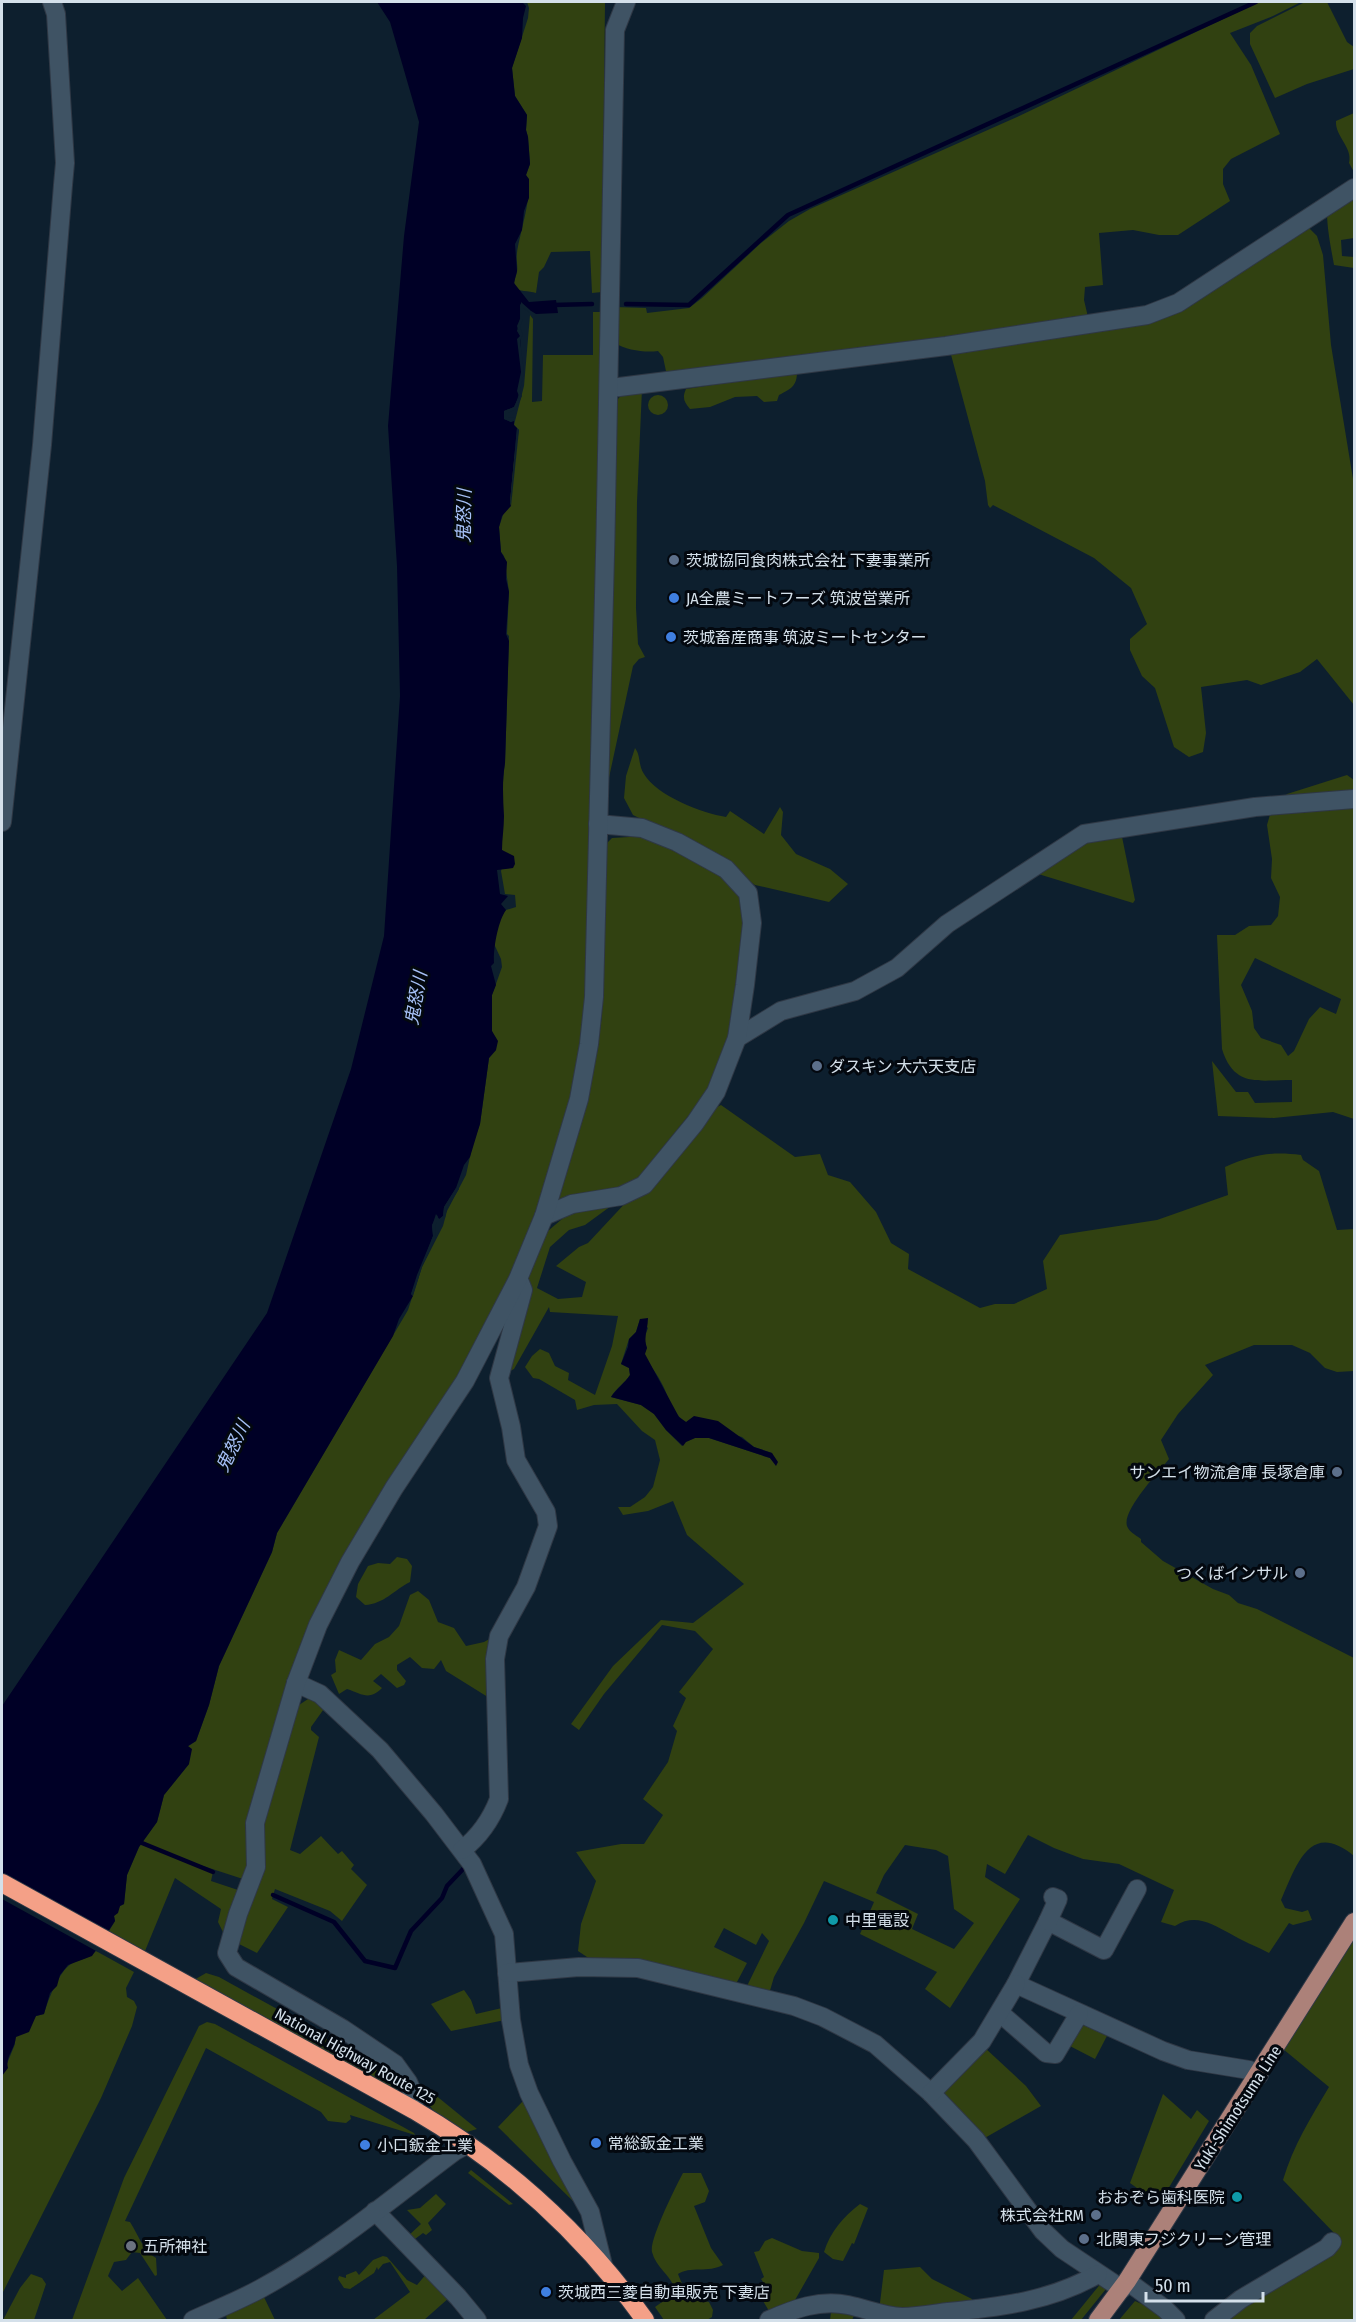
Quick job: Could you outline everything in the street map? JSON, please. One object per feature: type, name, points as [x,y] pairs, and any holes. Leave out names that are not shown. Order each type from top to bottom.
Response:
[{"type":"highway","name":"National Highway Route 125","points":[[2,1882],[414,2110],[468,2144],[530,2194],[603,2265],[645,2320]]},
{"type":"main road","name":"Yuki-Shimotsuma Line","points":[[1098,2320],[1124,2285],[1354,1922]]},
{"type":"street","points":[[2,822],[42,445],[65,163],[56,14],[52,2]]},
{"type":"street","points":[[414,2110],[414,2096],[408,2082],[395,2064],[343,2030],[236,1967],[226,1953],[256,1867],[255,1823],[296,1683],[318,1625],[350,1562],[393,1488],[465,1381],[518,1279],[544,1216],[570,1134],[589,1044],[594,997],[603,603],[611,388],[615,30],[626,2]]},
{"type":"street","points":[[611,388],[946,346],[1147,315],[1178,303],[1354,188]]},
{"type":"street","points":[[737,1038],[781,1011],[855,991],[897,968],[947,924],[1084,834],[1255,807],[1354,799]]},
{"type":"street","points":[[544,1216],[572,1204],[621,1196],[644,1185],[696,1123],[716,1092],[737,1038],[752,923],[748,893],[726,869],[677,842],[642,828],[598,824]]},
{"type":"street","points":[[462,1850],[476,1838],[493,1815],[499,1799],[495,1659],[500,1635],[526,1587],[548,1526],[546,1512],[516,1460],[511,1427],[499,1378],[523,1290],[518,1279]]},
{"type":"street","points":[[296,1683],[320,1694],[380,1750],[472,1864],[504,1934],[511,2020],[519,2065],[529,2093],[562,2162],[590,2212],[603,2265]]},
{"type":"street","points":[[1048,1921],[1104,1950],[1137,1889]]},
{"type":"street","points":[[931,2093],[982,2042],[1017,1984],[1048,1921],[1058,1899],[1053,1897]]},
{"type":"street","points":[[507,1973],[579,1967],[638,1968],[794,2006],[823,2017],[875,2044],[931,2093],[976,2140],[1043,2231],[1062,2249],[1098,2274],[1124,2285],[1165,2309],[1176,2320]]},
{"type":"street","points":[[1017,1984],[1143,2043],[1188,2060],[1249,2070],[1259,2075]]},
{"type":"street","points":[[999,2013],[1046,2054],[1055,2055],[1079,2014]]},
{"type":"street","points":[[193,2320],[260,2289],[294,2268],[455,2151],[468,2144]]},
{"type":"street","points":[[375,2211],[458,2296],[477,2320]]},
{"type":"street","points":[[1214,2320],[1241,2299],[1327,2248],[1332,2242]]},
{"type":"street","points":[[769,2320],[792,2310],[825,2302],[851,2306],[874,2314],[902,2317],[993,2308],[1039,2299],[1067,2290],[1098,2274]]},
{"type":"green space","points":[[527,2],[605,2],[602,292],[592,293],[590,251],[551,252],[539,272],[536,293],[519,290],[514,284],[517,253],[528,201],[526,175],[530,164],[526,130],[527,115],[515,96],[512,68],[528,18]]},
{"type":"green space","points":[[1259,2],[1301,2],[1230,33],[1251,65],[1280,134],[1231,159],[1223,169],[1223,184],[1230,201],[1178,235],[1159,235],[1133,230],[1099,233],[1103,285],[1085,287],[1084,300],[1088,317],[1074,316],[1049,324],[667,376],[663,357],[658,351],[636,350],[615,343],[615,307],[646,308],[647,313],[689,308],[761,243],[789,221],[810,209],[1017,117]]},
{"type":"green space","points":[[1305,2],[1327,2],[1347,42],[1354,47],[1354,69],[1307,84],[1275,98],[1250,44],[1250,33],[1257,26]]},
{"type":"green space","points":[[1354,113],[1354,172],[1349,163],[1349,152],[1336,127],[1336,121]]},
{"type":"green space","points":[[1354,191],[1354,238],[1341,240],[1342,256],[1354,257],[1354,268],[1334,265],[1327,212]]},
{"type":"green space","points":[[1309,228],[1317,236],[1323,255],[1331,345],[1354,485],[1354,705],[1317,659],[1300,672],[1261,685],[1247,680],[1201,687],[1206,733],[1203,752],[1189,757],[1174,747],[1155,688],[1142,676],[1130,650],[1130,639],[1147,624],[1131,588],[1094,558],[993,505],[990,508],[988,505],[985,481],[950,351],[1108,330],[1159,320],[1199,300],[1276,243]]},
{"type":"green space","points":[[593,312],[604,312],[586,1003],[578,1076],[547,1182],[506,1287],[285,1697],[245,1826],[250,1852],[246,1880],[191,1863],[213,1872],[211,1881],[241,1891],[225,1936],[218,1922],[221,1909],[175,1878],[145,1951],[109,1931],[115,1921],[114,1916],[124,1904],[127,1875],[139,1847],[157,1822],[164,1795],[189,1764],[187,1747],[196,1741],[209,1705],[219,1666],[272,1552],[277,1533],[408,1310],[422,1267],[466,1175],[480,1124],[489,1058],[496,1050],[492,1031],[492,995],[502,967],[495,946],[495,937],[501,916],[506,910],[516,907],[515,895],[505,894],[501,871],[506,854],[502,850],[502,806],[509,592],[504,556],[501,552],[499,527],[505,509],[519,430],[514,425],[524,386],[530,315],[533,319],[532,402],[542,401],[543,355],[593,355]]},
{"type":"green space","points":[[797,372],[794,384],[779,395],[777,401],[764,402],[757,396],[735,397],[710,407],[690,409],[684,400],[686,389]]},
{"type":"green space","points":[[642,389],[637,502],[636,608],[638,644],[645,657],[639,659],[633,666],[607,787],[617,400],[624,392]]},
{"type":"green space","points":[[658,395],[665,398],[668,405],[665,412],[658,415],[651,412],[648,405],[651,398]]},
{"type":"green space","points":[[635,748],[642,771],[650,782],[669,796],[705,812],[726,817],[730,811],[764,834],[780,807],[783,812],[781,835],[796,854],[830,869],[848,884],[829,902],[755,885],[716,856],[633,815],[624,798],[626,776]]},
{"type":"green space","points":[[1347,775],[1354,780],[1354,1119],[1333,1112],[1274,1118],[1218,1116],[1212,1061],[1236,1092],[1248,1092],[1255,1103],[1292,1102],[1292,1080],[1249,1079],[1233,1070],[1227,1062],[1222,1049],[1217,935],[1235,935],[1249,926],[1271,925],[1278,916],[1280,897],[1271,878],[1272,859],[1267,825],[1271,811],[1287,794]],"holes":[[[1255,958],[1341,999],[1336,1014],[1320,1007],[1309,1019],[1294,1051],[1288,1056],[1281,1045],[1261,1038],[1254,1028],[1252,1011],[1241,985]]]},
{"type":"green space","points":[[1121,832],[1135,900],[1133,903],[1035,873],[1089,841]]},
{"type":"green space","points":[[646,836],[706,863],[738,890],[746,917],[730,1033],[710,1089],[633,1184],[556,1202],[597,1053],[602,1015],[606,844],[612,838]]},
{"type":"green space","points":[[721,1105],[795,1157],[820,1154],[828,1175],[850,1182],[876,1212],[891,1243],[909,1254],[908,1269],[980,1308],[995,1304],[1014,1304],[1047,1289],[1043,1261],[1060,1235],[1157,1220],[1228,1195],[1225,1167],[1262,1155],[1290,1154],[1301,1155],[1303,1160],[1319,1171],[1337,1230],[1354,1229],[1354,1371],[1337,1372],[1325,1368],[1310,1353],[1292,1345],[1254,1345],[1205,1365],[1213,1375],[1178,1414],[1161,1440],[1169,1459],[1135,1501],[1127,1519],[1129,1530],[1163,1561],[1213,1589],[1229,1595],[1238,1603],[1257,1609],[1354,1658],[1354,1856],[1339,1846],[1326,1843],[1316,1845],[1307,1851],[1293,1873],[1281,1900],[1285,1908],[1302,1912],[1308,1910],[1312,1920],[1293,1925],[1289,1923],[1269,1953],[1203,1921],[1189,1920],[1175,1926],[1161,1922],[1174,1890],[1119,1864],[1083,1859],[1028,1835],[1005,1874],[987,1864],[985,1877],[1020,1899],[950,2008],[925,1989],[937,1972],[860,1934],[874,1902],[824,1881],[774,1977],[769,1994],[749,1989],[748,1984],[769,1941],[762,1933],[756,1945],[724,1928],[714,1947],[747,1963],[737,1982],[729,1984],[593,1961],[578,1951],[581,1924],[596,1881],[576,1852],[621,1844],[644,1844],[663,1815],[643,1799],[668,1762],[677,1731],[673,1726],[686,1698],[679,1692],[713,1649],[695,1631],[662,1625],[604,1694],[579,1730],[571,1724],[613,1666],[661,1620],[693,1623],[744,1584],[687,1535],[673,1501],[648,1511],[623,1515],[618,1507],[630,1507],[645,1497],[653,1487],[660,1460],[655,1440],[642,1431],[617,1404],[594,1405],[577,1410],[575,1400],[539,1379],[533,1378],[525,1367],[540,1349],[549,1353],[555,1366],[569,1373],[568,1380],[595,1395],[612,1346],[618,1316],[550,1312],[549,1307],[514,1369],[502,1375],[528,1269],[542,1236],[575,1208],[611,1206],[585,1225],[569,1230],[550,1247],[537,1288],[558,1299],[582,1297],[586,1282],[556,1266],[579,1247],[588,1243],[713,1109]],"holes":[[[640,1319],[648,1328],[644,1339],[647,1348],[644,1353],[677,1414],[686,1422],[742,1437],[754,1447],[772,1453],[776,1465],[770,1458],[709,1438],[695,1438],[685,1442],[682,1446],[654,1414],[641,1405],[611,1397],[630,1375],[629,1368],[621,1364],[629,1339],[636,1332]],[[905,1845],[936,1850],[948,1856],[954,1909],[974,1923],[954,1949],[912,1929],[918,1914],[876,1893],[884,1875]]]},
{"type":"green space","points":[[397,1557],[407,1559],[412,1566],[410,1582],[378,1602],[365,1605],[356,1597],[358,1584],[368,1566],[378,1563],[390,1564]]},
{"type":"green space","points":[[418,1591],[429,1600],[438,1622],[454,1628],[466,1646],[484,1642],[493,1637],[491,1699],[446,1671],[441,1660],[434,1669],[422,1668],[410,1657],[397,1665],[397,1670],[406,1681],[404,1685],[397,1688],[381,1674],[373,1681],[382,1688],[373,1694],[365,1695],[347,1689],[339,1694],[331,1675],[336,1672],[335,1660],[339,1650],[361,1660],[375,1644],[389,1637],[399,1626],[410,1595]]},
{"type":"green space","points":[[308,1699],[315,1699],[326,1706],[311,1727],[311,1730],[319,1737],[290,1850],[300,1854],[321,1836],[338,1854],[342,1851],[354,1865],[351,1869],[367,1885],[342,1921],[330,1911],[275,1889],[272,1899],[288,1907],[257,1953],[235,1942],[260,1830],[296,1707]]},
{"type":"green space","points":[[1354,1931],[1354,2320],[1223,2320],[1336,2240],[1334,2233],[1283,2180],[1297,2144],[1329,2087],[1283,2049]]},
{"type":"green space","points":[[96,1951],[134,1972],[126,1988],[127,1997],[134,2001],[137,2007],[132,2026],[101,2098],[2,2294],[2,2076],[15,2044],[15,2037],[36,2016],[44,2014],[58,1979],[67,1967]]},
{"type":"green space","points":[[206,1973],[219,1977],[288,2015],[396,2081],[399,2085],[398,2089],[391,2091],[194,1980]]},
{"type":"green space","points":[[464,1990],[476,2014],[502,2008],[505,2020],[451,2031],[431,2004]]},
{"type":"green space","points":[[1084,2021],[1109,2032],[1095,2059],[1066,2044]]},
{"type":"green space","points":[[207,2022],[215,2024],[415,2135],[350,2115],[351,2119],[346,2123],[328,2121],[321,2112],[206,2048],[125,2221],[130,2222],[144,2247],[156,2258],[157,2275],[155,2276],[140,2253],[132,2252],[126,2260],[114,2262],[108,2276],[122,2291],[138,2278],[167,2320],[72,2320],[124,2178],[199,2026]]},
{"type":"green space","points":[[984,2047],[1026,2086],[1041,2106],[983,2139],[936,2092]]},
{"type":"green space","points":[[423,2085],[477,2129],[467,2132],[444,2120],[427,2102]]},
{"type":"green space","points":[[1163,2094],[1191,2119],[1197,2110],[1209,2121],[1159,2204],[1130,2183]]},
{"type":"green space","points":[[523,2101],[586,2214],[498,2127]]},
{"type":"green space","points":[[471,2170],[513,2204],[509,2205],[468,2173]]},
{"type":"green space","points":[[683,2173],[701,2173],[709,2191],[705,2202],[694,2206],[711,2248],[723,2265],[712,2269],[688,2270],[678,2274],[686,2290],[695,2300],[709,2302],[713,2310],[712,2317],[707,2320],[664,2320],[655,2307],[676,2292],[672,2282],[654,2258],[652,2246],[664,2213]]},
{"type":"green space","points":[[436,2194],[446,2204],[428,2223],[432,2230],[426,2235],[423,2233],[411,2242],[407,2237],[421,2224],[407,2210],[420,2208]]},
{"type":"green space","points":[[860,2204],[868,2208],[854,2244],[852,2243],[843,2261],[833,2259],[824,2252],[830,2238],[843,2219]]},
{"type":"green space","points":[[772,2238],[802,2251],[819,2253],[819,2258],[795,2300],[769,2311],[757,2291],[765,2285],[761,2279],[764,2277],[754,2252],[759,2251],[765,2241]]},
{"type":"green space","points":[[383,2256],[387,2257],[407,2280],[417,2285],[427,2273],[450,2297],[424,2320],[373,2320],[410,2292],[390,2262],[383,2264],[378,2270],[377,2267],[374,2273],[350,2289],[344,2288],[338,2279],[339,2276],[346,2278],[346,2275],[356,2271],[359,2275],[373,2260]]},
{"type":"green space","points":[[920,2267],[932,2279],[972,2299],[972,2307],[879,2311],[884,2270]]},
{"type":"green space","points":[[31,2274],[42,2278],[46,2284],[34,2320],[3,2320],[20,2288]]},
{"type":"green space","points":[[1102,2282],[1110,2284],[1081,2320],[1071,2320]]},
{"type":"green space","points":[[263,2295],[275,2320],[227,2320],[225,2311]]},
{"type":"green space","points":[[1135,2301],[1153,2309],[1164,2320],[1119,2320]]},
{"type":"green space","points":[[832,2304],[857,2309],[852,2320],[830,2320]]},
{"type":"water","name":"鬼怒川","points":[[377,2],[522,2],[526,6],[522,38],[512,68],[515,96],[527,115],[526,130],[530,164],[526,175],[529,179],[529,198],[524,211],[522,230],[515,244],[517,271],[514,283],[529,302],[556,300],[558,313],[536,314],[520,304],[517,331],[520,336],[522,372],[520,390],[514,407],[504,411],[504,419],[514,421],[517,428],[511,506],[502,516],[499,527],[501,552],[507,562],[506,579],[509,592],[506,634],[509,641],[502,850],[514,856],[515,864],[513,868],[497,870],[500,894],[508,896],[501,904],[506,910],[498,928],[494,963],[491,966],[496,985],[492,995],[492,1031],[498,1041],[496,1050],[489,1058],[480,1124],[470,1157],[464,1165],[456,1188],[444,1207],[443,1216],[439,1220],[437,1215],[432,1225],[433,1236],[411,1294],[413,1296],[399,1319],[393,1336],[277,1533],[272,1552],[219,1666],[209,1705],[196,1741],[188,1746],[192,1749],[189,1764],[164,1795],[157,1822],[139,1847],[127,1875],[124,1904],[120,1906],[118,1913],[114,1916],[115,1921],[92,1956],[68,1965],[60,1975],[57,1986],[50,1993],[44,2014],[36,2016],[29,2032],[16,2037],[8,2060],[8,2068],[2,2076],[2,1706],[267,1313],[351,1069],[384,936],[400,696],[397,566],[388,426],[404,236],[419,122],[390,22]]},
{"type":"water","points":[[648,1318],[645,1354],[679,1417],[686,1422],[694,1416],[718,1421],[754,1447],[772,1453],[778,1462],[776,1466],[770,1458],[709,1438],[695,1438],[683,1446],[666,1430],[654,1414],[641,1405],[611,1397],[630,1375],[629,1368],[621,1364],[629,1339],[636,1332],[640,1319]]},
{"type":"pier","points":[[521,302],[530,310],[530,313],[523,308],[520,327],[523,335],[520,340],[524,372],[520,391],[522,396],[516,409],[508,413],[508,417],[515,418],[511,422],[504,419],[504,411],[514,407],[519,396],[517,391],[521,372],[517,339],[520,336],[517,326],[520,319]]},
{"type":"pier","points":[[517,428],[519,430],[511,506],[510,502]]},
{"type":"pier","points":[[456,1188],[459,1189],[447,1208],[445,1218],[437,1222],[435,1226],[436,1237],[422,1267],[413,1296],[411,1294],[417,1275],[433,1236],[432,1226],[436,1214],[439,1219],[443,1216],[444,1207]]},
{"type":"pier","points":[[2,1874],[110,1934],[98,1952],[2,1899]]},
{"type":"waterway","points":[[626,304],[689,305],[788,215],[1256,2]]},
{"type":"waterway","points":[[553,305],[592,304]]},
{"type":"waterway","points":[[142,1843],[213,1872]]},
{"type":"waterway","points":[[273,1895],[334,1922],[365,1961],[395,1968],[411,1931],[442,1898],[447,1886],[464,1868]]},
{"type":"place","name":"茨城協同食肉株式会社 下妻事業所","points":[[674,560]]},
{"type":"place","name":"JA全農ミートフーズ 筑波営業所","points":[[674,598]]},
{"type":"place","name":"茨城畜産商事 筑波ミートセンター","points":[[671,637]]},
{"type":"place","name":"ダスキン 大六天支店","points":[[817,1066]]},
{"type":"place","name":"サンエイ物流倉庫 長塚倉庫","points":[[1337,1472]]},
{"type":"place","name":"つくばインサル","points":[[1300,1573]]},
{"type":"place","name":"中里電設","points":[[833,1920]]},
{"type":"place","name":"常総鈑金工業","points":[[596,2143]]},
{"type":"place","name":"小口鈑金工業","points":[[365,2145]]},
{"type":"place","name":"おおぞら歯科医院","points":[[1237,2197]]},
{"type":"place","name":"株式会社RM","points":[[1096,2215]]},
{"type":"place","name":"北関東フジクリーン管理","points":[[1084,2239]]},
{"type":"place","name":"五所神社","points":[[131,2246]]},
{"type":"place","name":"茨城西三菱自動車販売 下妻店","points":[[546,2292]]}]
